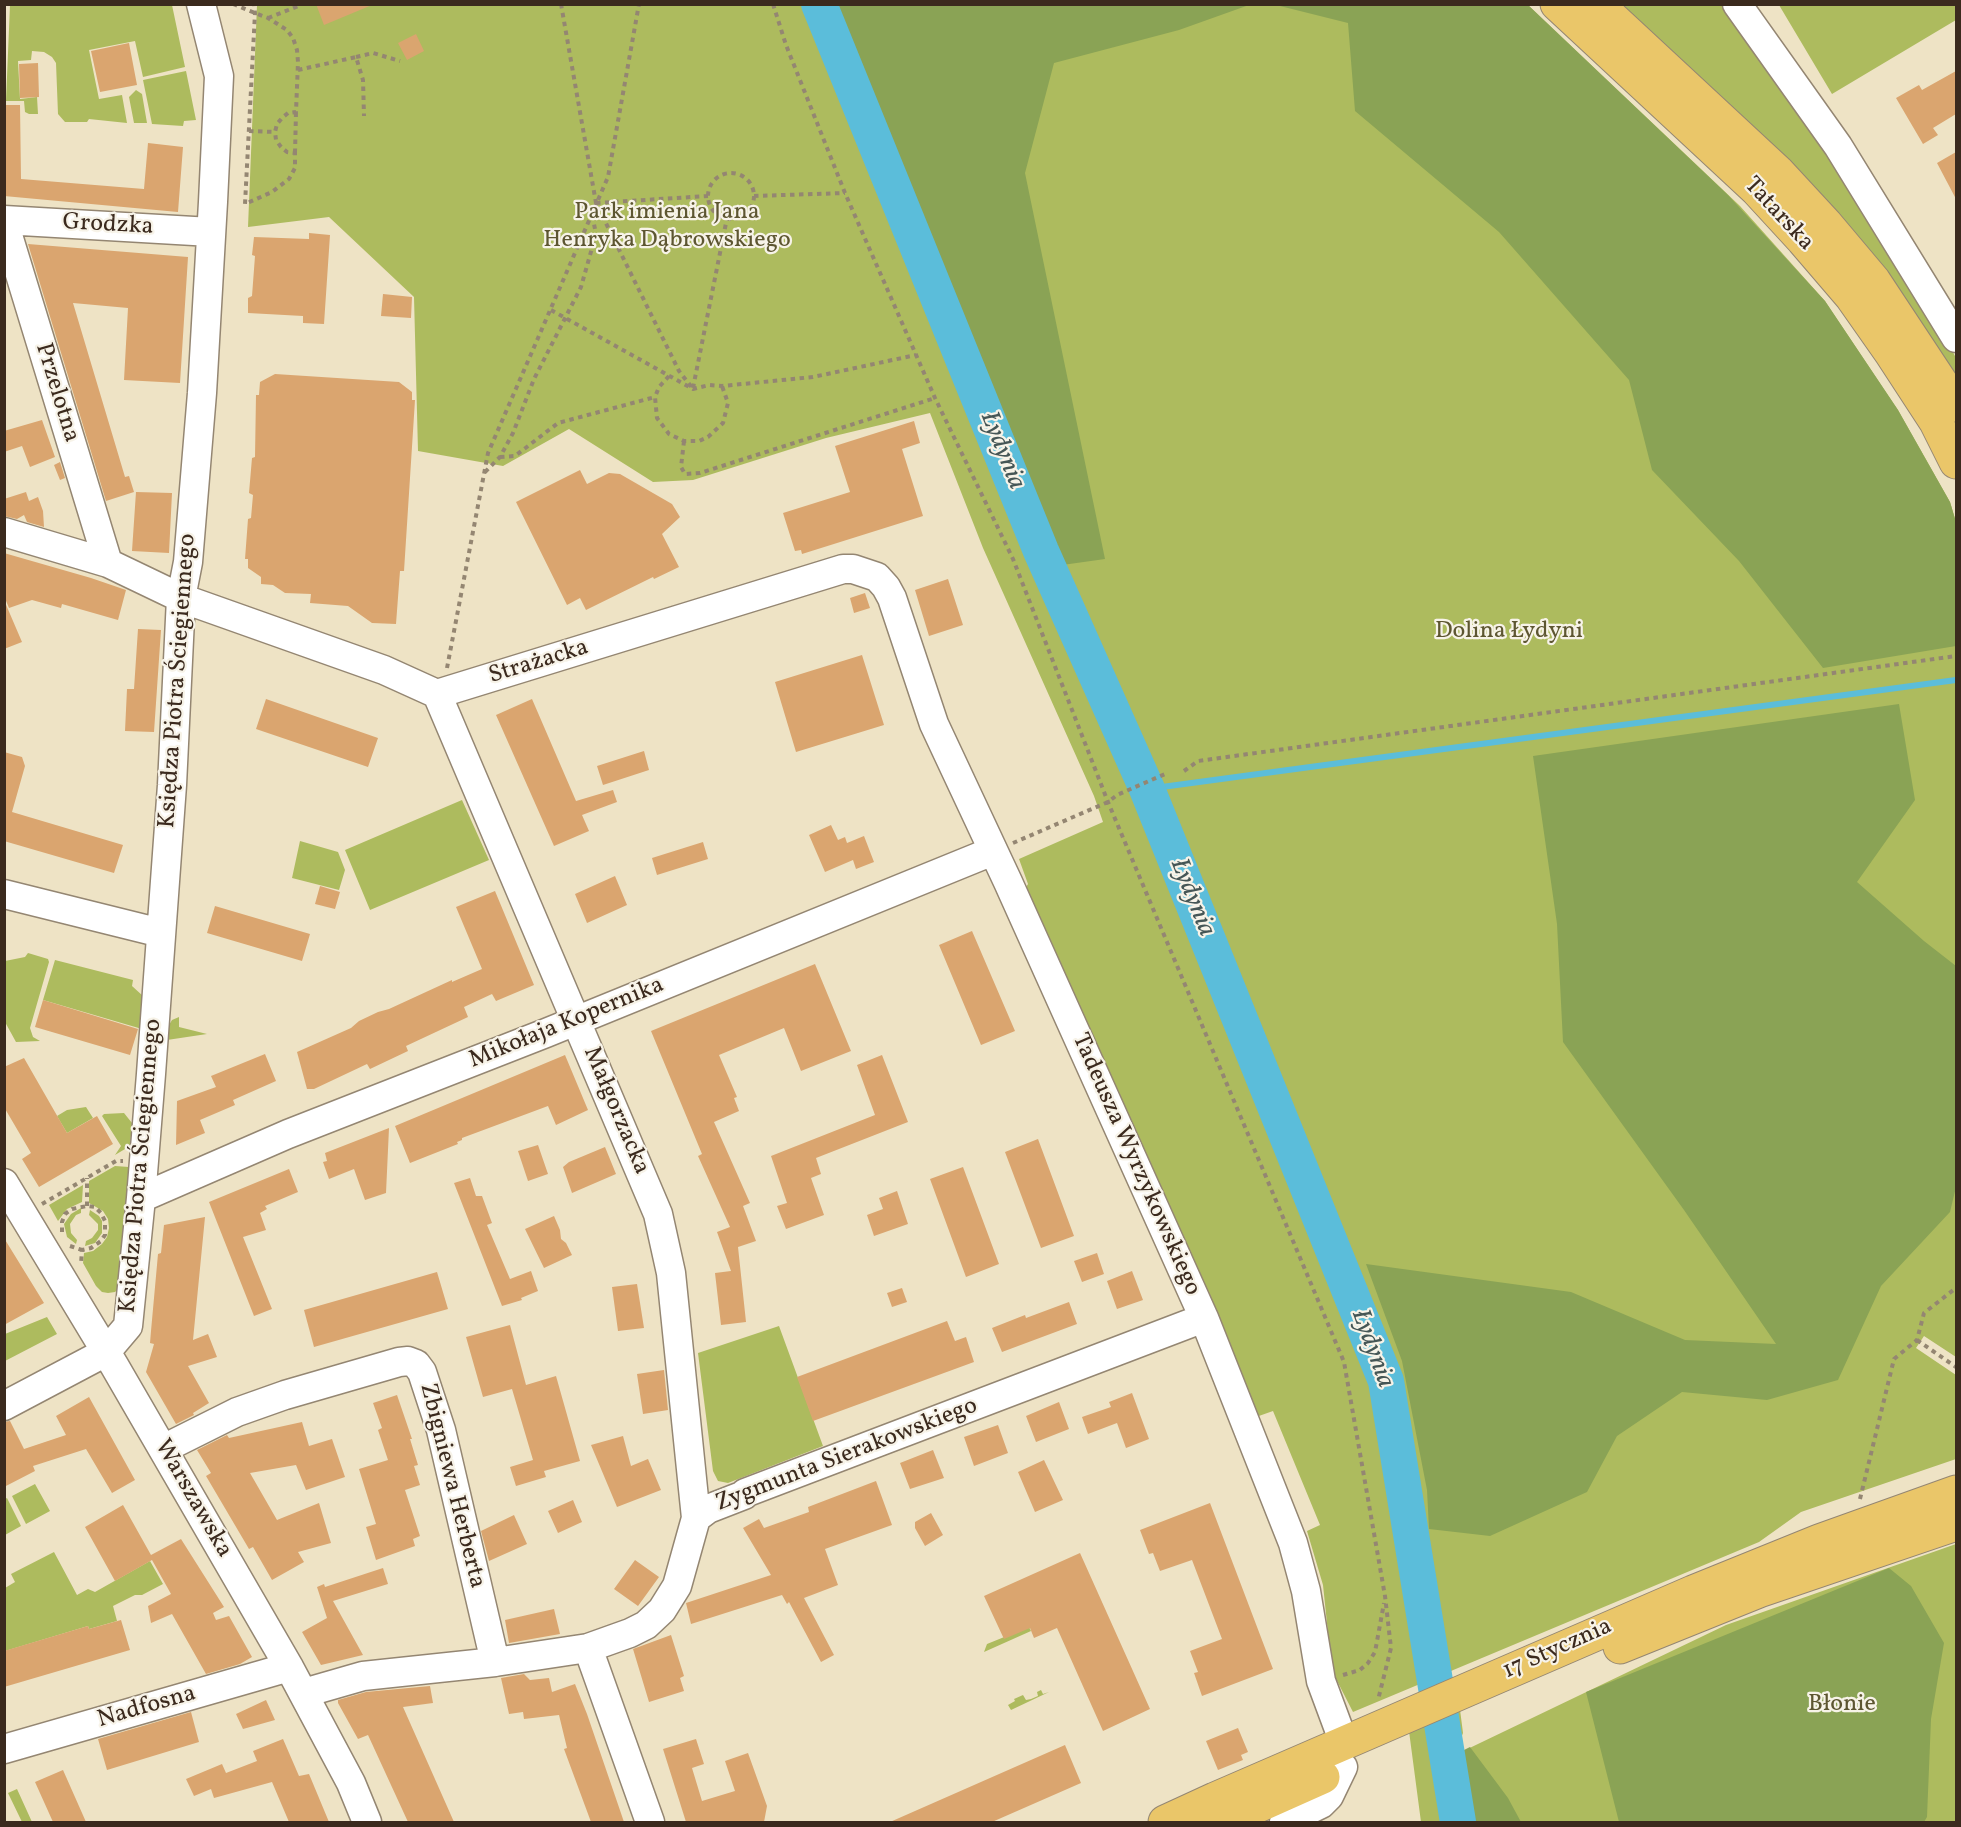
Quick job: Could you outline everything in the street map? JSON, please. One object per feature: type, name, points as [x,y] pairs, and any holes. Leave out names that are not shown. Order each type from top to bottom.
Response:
[{"type":"main road","name":"Tatarska","points":[[1557,4],[1757,190],[1803,240],[1851,296],[1891,353],[1936,422],[1956,462]]},
{"type":"main road","name":"Tatarska","points":[[1597,4],[1777,171],[1826,224],[1874,281],[1956,405]]},
{"type":"main road","name":"17 Stycznia","points":[[1482,1694],[1664,1604],[1798,1550],[1956,1492]]},
{"type":"main road","name":"17 Stycznia","points":[[1222,1822],[1343,1755],[1388,1720],[1577,1665],[1759,1591],[1956,1524]]},
{"type":"main road","name":"17 Stycznia","points":[[1164,1822],[1343,1755]]},
{"type":"street","name":"Księdza Piotra Ściegiennego","points":[[106,1352],[128,1326],[141,1198],[172,785],[181,598],[188,562],[202,393],[219,76],[201,4]]},
{"type":"street","points":[[1737,4],[1838,146],[1956,338]]},
{"type":"street","name":"Grodzka","points":[[4,221],[211,232]]},
{"type":"street","name":"Przelotna","points":[[4,221],[108,562]]},
{"type":"street","points":[[4,532],[108,562],[181,598],[384,670],[436,694]]},
{"type":"street","name":"Strażacka","points":[[436,694],[843,569],[853,569],[877,577],[892,598]]},
{"type":"street","name":"Tadeusza Wyrzykowskiego","points":[[892,598],[934,724],[1204,1318],[1293,1543],[1306,1591],[1321,1681],[1343,1755]]},
{"type":"street","name":"Małgorzacka","points":[[436,694],[658,1214],[671,1272],[696,1518]]},
{"type":"street","name":"Mikołaja Kopernika","points":[[141,1198],[288,1134],[577,1020],[993,851]]},
{"type":"street","points":[[4,894],[161,933]]},
{"type":"street","name":"Warszawska","points":[[4,1183],[106,1352],[175,1443],[351,1783],[367,1822]]},
{"type":"street","name":"Zygmunta Sierakowskiego","points":[[304,1694],[363,1676],[495,1662],[588,1648],[646,1625],[662,1610],[677,1586],[696,1518],[708,1509],[744,1495],[745,1492],[1204,1318]]},
{"type":"street","points":[[4,1406],[106,1352]]},
{"type":"street","name":"Zbigniewa Herberta","points":[[175,1443],[237,1412],[285,1395],[399,1362],[408,1361],[416,1364],[422,1372],[441,1430],[495,1662]]},
{"type":"street","points":[[588,1648],[650,1822]]},
{"type":"street","name":"Nadfosna","points":[[4,1749],[289,1666]]},
{"type":"street","points":[[1284,1822],[1321,1804],[1329,1796],[1343,1755]]},
{"type":"path","points":[[233,4],[255,14],[268,18],[287,30],[297,50],[295,168],[289,179],[272,192],[245,204],[255,14],[254,4]]},
{"type":"path","points":[[484,474],[500,457],[513,433],[534,379],[581,287],[596,234],[594,224],[596,203],[561,4]]},
{"type":"path","points":[[436,694],[446,675],[488,453],[608,177],[639,4]]},
{"type":"path","points":[[773,4],[790,55],[845,193],[935,398],[1013,559],[1108,802],[1344,1362],[1385,1596],[1391,1648],[1388,1720]]},
{"type":"path","points":[[268,18],[301,5]]},
{"type":"path","points":[[298,70],[373,53],[400,61]]},
{"type":"path","points":[[357,57],[363,80],[364,117]]},
{"type":"path","points":[[295,153],[280,147],[275,132],[282,118],[288,113],[296,112]]},
{"type":"path","points":[[249,131],[275,132]]},
{"type":"path","points":[[734,173],[748,181],[754,196],[748,210],[735,218],[727,218],[713,211],[708,196],[713,181],[719,176],[734,173]]},
{"type":"path","points":[[754,196],[845,193]]},
{"type":"path","points":[[596,203],[708,196]]},
{"type":"path","points":[[596,203],[679,371],[693,389]]},
{"type":"path","points":[[693,389],[695,369],[727,218]]},
{"type":"path","points":[[550,310],[693,389],[709,385],[722,386],[813,377],[916,355]]},
{"type":"path","points":[[669,376],[659,387],[654,408],[661,427],[669,434],[684,441],[699,441],[708,437],[723,423],[728,403],[722,386]]},
{"type":"path","points":[[500,457],[515,456],[558,423],[655,397]]},
{"type":"path","points":[[684,441],[681,467],[685,474],[700,473],[935,398]]},
{"type":"path","points":[[1184,771],[1198,761],[1956,656]]},
{"type":"path","points":[[993,851],[1108,802],[1117,795],[1165,774]]},
{"type":"path","points":[[24,1214],[116,1161]]},
{"type":"path","points":[[87,1178],[87,1206]]},
{"type":"path","points":[[95,1207],[101,1213],[106,1228],[101,1241],[91,1248],[82,1250],[69,1245],[61,1230],[62,1222],[65,1214],[72,1209],[95,1207]]},
{"type":"path","points":[[77,1304],[82,1250]]},
{"type":"path","points":[[1859,1502],[1894,1359],[1917,1340],[1924,1313],[1956,1288]]},
{"type":"path","points":[[1917,1340],[1956,1367]]},
{"type":"path","points":[[1321,1681],[1360,1670],[1368,1663],[1376,1652],[1385,1596]]},
{"type":"green space","points":[[10,5],[172,5],[185,67],[143,77],[135,41],[89,50],[99,99],[122,95],[127,123],[89,119],[87,122],[65,122],[58,114],[56,63],[44,52],[32,51],[31,60],[18,61],[20,99],[37,97],[38,114],[29,114],[25,112],[24,101],[6,101]]},
{"type":"green space","name":"Dolina Łydyni","points":[[257,5],[1528,5],[1740,206],[1825,301],[1898,410],[1950,502],[1956,522],[1956,1357],[1924,1336],[1916,1348],[1956,1375],[1956,1459],[1801,1512],[1759,1542],[1353,1712],[1332,1671],[1323,1585],[1307,1531],[1320,1525],[1273,1411],[1256,1417],[1025,889],[1028,884],[1019,859],[1103,822],[1094,796],[983,548],[930,413],[826,438],[693,480],[653,482],[569,429],[503,466],[418,451],[414,297],[329,217],[248,227]]},
{"type":"green space","points":[[819,5],[1249,5],[1179,30],[1054,63],[1025,173],[1105,559],[1048,567]]},
{"type":"green space","points":[[1276,5],[1528,5],[1728,195],[1825,301],[1898,410],[1950,502],[1956,522],[1956,646],[1823,668],[1739,561],[1652,470],[1629,380],[1499,232],[1355,111],[1348,23]]},
{"type":"green space","points":[[1613,5],[1723,5],[1806,115],[1940,327],[1956,358],[1956,386]]},
{"type":"green space","points":[[1779,5],[1956,5],[1956,20],[1832,94]]},
{"type":"green space","points":[[186,71],[196,120],[184,121],[183,126],[152,124],[143,80]]},
{"type":"green space","points":[[136,90],[142,94],[147,123],[134,123],[129,97]]},
{"type":"green space","points":[[1899,704],[1915,800],[1857,882],[1956,966],[1956,1187],[1950,1212],[1881,1286],[1838,1380],[1767,1400],[1682,1392],[1617,1436],[1587,1492],[1490,1536],[1429,1529],[1427,1490],[1402,1361],[1366,1264],[1571,1292],[1685,1340],[1776,1344],[1684,1210],[1563,1042],[1557,924],[1533,756]]},
{"type":"green space","points":[[462,800],[489,860],[370,910],[345,850]]},
{"type":"green space","points":[[300,841],[338,852],[345,870],[339,890],[292,878]]},
{"type":"green space","points":[[28,953],[48,959],[49,962],[30,1028],[33,1037],[40,1041],[16,1042],[5,1022],[5,961],[25,957]]},
{"type":"green space","points":[[55,960],[133,980],[132,986],[143,996],[142,1029],[43,1000]]},
{"type":"green space","points":[[179,1017],[179,1027],[207,1034],[167,1040],[169,1025],[172,1020]]},
{"type":"green space","points":[[86,1107],[93,1118],[67,1133],[57,1116],[67,1110]]},
{"type":"green space","points":[[124,1113],[132,1123],[130,1146],[115,1155],[121,1146],[102,1116]]},
{"type":"green space","points":[[115,1166],[129,1167],[122,1278],[120,1287],[115,1292],[108,1293],[102,1292],[96,1286],[83,1263],[84,1253],[93,1251],[102,1244],[109,1228],[108,1219],[103,1211],[89,1203],[89,1181]]},
{"type":"green space","points":[[83,1185],[82,1202],[67,1209],[58,1221],[49,1205]]},
{"type":"green space","points":[[81,1208],[81,1213],[76,1215],[70,1224],[71,1233],[77,1240],[76,1244],[67,1237],[64,1224],[71,1214]]},
{"type":"green space","points":[[90,1210],[102,1221],[102,1233],[95,1243],[85,1246],[86,1241],[92,1238],[98,1230],[98,1224],[89,1215]]},
{"type":"green space","points":[[47,1317],[57,1334],[5,1361],[5,1334]]},
{"type":"green space","points":[[779,1326],[823,1446],[728,1483],[718,1481],[713,1471],[698,1353]]},
{"type":"green space","points":[[35,1484],[50,1511],[26,1524],[12,1496]]},
{"type":"green space","points":[[7,1498],[21,1526],[5,1535],[5,1499]]},
{"type":"green space","name":"Błonie","points":[[1956,1544],[1956,1822],[1421,1822],[1407,1716],[1458,1694],[1463,1733],[1455,1755],[1726,1625]]},
{"type":"green space","points":[[54,1552],[77,1595],[88,1589],[95,1592],[150,1561],[163,1584],[113,1606],[117,1621],[89,1629],[88,1626],[5,1651],[5,1588],[15,1582],[11,1574]]},
{"type":"green space","name":"Błonie","points":[[1889,1568],[1911,1586],[1944,1643],[1931,1719],[1927,1817],[1924,1822],[1619,1822],[1586,1692]]},
{"type":"green space","points":[[1029,1627],[1031,1631],[984,1652],[987,1644]]},
{"type":"green space","points":[[1041,1690],[1043,1694],[1049,1692],[1011,1710],[1008,1705],[1023,1695],[1026,1700],[1038,1696],[1037,1692]]},
{"type":"green space","points":[[1470,1747],[1508,1798],[1521,1822],[1475,1822],[1462,1792],[1454,1755]]},
{"type":"green space","points":[[17,1789],[32,1822],[22,1822],[8,1793]]},
{"type":"building","points":[[316,4],[372,4],[372,5],[324,25]]},
{"type":"building","points":[[416,34],[424,51],[407,60],[398,43]]},
{"type":"building","points":[[129,43],[137,85],[100,92],[91,51]]},
{"type":"building","points":[[38,63],[39,97],[20,98],[19,64]]},
{"type":"building","points":[[1956,71],[1956,114],[1933,128],[1938,135],[1923,144],[1896,98],[1919,85],[1922,90]]},
{"type":"building","points":[[4,105],[20,105],[21,179],[144,189],[148,143],[183,147],[178,212],[4,196]]},
{"type":"building","points":[[1956,152],[1956,199],[1937,163]]},
{"type":"building","points":[[309,233],[330,235],[324,324],[303,323],[303,316],[248,313],[248,298],[252,296],[254,237],[309,239]]},
{"type":"building","points":[[28,244],[188,257],[180,383],[124,380],[128,308],[73,303],[125,477],[129,476],[134,492],[106,501]]},
{"type":"building","points":[[383,294],[412,297],[411,318],[381,316]]},
{"type":"building","points":[[275,374],[399,382],[412,392],[412,400],[415,400],[404,571],[400,571],[396,624],[372,623],[348,606],[310,603],[311,594],[285,593],[273,585],[261,584],[261,577],[248,568],[248,559],[245,559],[248,519],[251,518],[253,495],[249,493],[252,458],[255,457],[256,395],[259,395],[260,382]]},
{"type":"building","points":[[42,420],[55,457],[30,467],[22,446],[4,452],[4,431]]},
{"type":"building","points":[[914,421],[920,443],[902,449],[923,516],[802,554],[801,550],[795,551],[783,513],[850,492],[835,446]]},
{"type":"building","points":[[60,462],[65,478],[60,480],[54,465]]},
{"type":"building","points":[[580,470],[587,484],[609,473],[620,474],[672,504],[680,517],[662,534],[679,567],[654,579],[653,577],[586,610],[580,598],[567,605],[516,502]]},
{"type":"building","points":[[26,492],[29,501],[38,497],[43,511],[44,527],[27,522],[24,515],[17,519],[4,516],[4,499]]},
{"type":"building","points":[[136,492],[172,493],[169,553],[132,551]]},
{"type":"building","points":[[4,553],[126,590],[118,620],[62,604],[61,608],[32,600],[9,608],[4,596]]},
{"type":"building","points":[[948,579],[963,625],[929,636],[915,590]]},
{"type":"building","points":[[865,593],[870,608],[854,613],[850,598]]},
{"type":"building","points":[[4,600],[22,642],[4,649]]},
{"type":"building","points":[[138,629],[161,630],[154,732],[125,731],[127,689],[134,689]]},
{"type":"building","points":[[862,655],[884,725],[796,752],[775,682]]},
{"type":"building","points":[[266,699],[378,738],[368,767],[256,729]]},
{"type":"building","points":[[532,699],[576,801],[613,790],[617,802],[582,815],[589,831],[554,846],[496,715]]},
{"type":"building","points":[[644,751],[649,770],[603,785],[597,766]]},
{"type":"building","points":[[4,752],[22,757],[25,766],[12,812],[123,845],[114,873],[4,841]]},
{"type":"building","points":[[831,825],[838,840],[845,837],[847,843],[864,836],[874,862],[856,869],[853,860],[825,872],[809,835]]},
{"type":"building","points":[[703,842],[708,859],[657,875],[652,858]]},
{"type":"building","points":[[615,876],[627,905],[587,923],[575,894]]},
{"type":"building","points":[[320,886],[340,892],[335,909],[315,904]]},
{"type":"building","points":[[495,891],[534,985],[496,1001],[492,994],[464,1007],[468,1017],[406,1046],[408,1051],[370,1069],[367,1064],[314,1089],[307,1089],[297,1052],[351,1028],[359,1021],[378,1012],[482,969],[456,907]]},
{"type":"building","points":[[215,906],[310,934],[302,961],[207,933]]},
{"type":"building","points":[[972,931],[1015,1031],[981,1045],[939,945]]},
{"type":"building","points":[[815,964],[851,1051],[801,1071],[784,1028],[719,1055],[737,1097],[734,1098],[739,1111],[714,1122],[750,1203],[743,1206],[756,1241],[738,1247],[746,1322],[721,1325],[715,1273],[731,1271],[717,1232],[730,1227],[698,1156],[702,1154],[651,1031]]},
{"type":"building","points":[[43,1000],[138,1029],[130,1055],[35,1027]]},
{"type":"building","points":[[265,1054],[276,1081],[233,1100],[235,1105],[200,1120],[205,1133],[176,1145],[177,1101],[216,1087],[211,1076]]},
{"type":"building","points":[[565,1055],[588,1110],[556,1125],[548,1106],[462,1138],[457,1142],[458,1144],[410,1163],[395,1126]]},
{"type":"building","points":[[882,1055],[908,1122],[816,1158],[821,1174],[811,1178],[824,1215],[786,1229],[777,1206],[787,1203],[771,1156],[875,1115],[857,1065]]},
{"type":"building","points":[[24,1058],[67,1133],[97,1116],[113,1144],[39,1187],[22,1159],[31,1153],[4,1107],[4,1067]]},
{"type":"building","points":[[389,1128],[386,1193],[365,1200],[354,1169],[329,1179],[323,1162],[327,1161],[325,1153]]},
{"type":"building","points":[[1038,1139],[1074,1236],[1041,1248],[1005,1152]]},
{"type":"building","points":[[538,1145],[548,1174],[528,1181],[518,1151]]},
{"type":"building","points":[[605,1147],[616,1174],[572,1193],[563,1167],[569,1162]]},
{"type":"building","points":[[963,1167],[999,1264],[966,1277],[930,1179]]},
{"type":"building","points":[[289,1169],[298,1192],[265,1206],[267,1209],[260,1213],[266,1230],[243,1237],[272,1309],[254,1316],[209,1202]]},
{"type":"building","points":[[470,1178],[476,1196],[482,1196],[492,1223],[487,1225],[510,1279],[531,1271],[538,1291],[521,1298],[522,1300],[502,1306],[454,1183]]},
{"type":"building","points":[[897,1191],[908,1224],[874,1236],[867,1215],[883,1209],[879,1198]]},
{"type":"building","points":[[554,1216],[561,1239],[566,1243],[572,1255],[544,1268],[525,1229]]},
{"type":"building","points":[[205,1217],[193,1340],[208,1334],[217,1357],[188,1366],[209,1403],[193,1413],[194,1415],[176,1424],[146,1372],[154,1344],[150,1343],[158,1254],[161,1253],[164,1225]]},
{"type":"building","points":[[4,1238],[44,1303],[4,1325]]},
{"type":"building","points":[[1097,1253],[1104,1274],[1082,1282],[1074,1261]]},
{"type":"building","points":[[1132,1271],[1143,1300],[1117,1309],[1107,1281]]},
{"type":"building","points":[[437,1272],[448,1309],[314,1347],[304,1310]]},
{"type":"building","points":[[637,1284],[644,1328],[618,1331],[612,1287]]},
{"type":"building","points":[[902,1288],[907,1302],[892,1307],[887,1293]]},
{"type":"building","points":[[1069,1302],[1077,1324],[1002,1352],[992,1328]]},
{"type":"building","points":[[947,1321],[955,1341],[966,1337],[974,1362],[813,1421],[797,1377]]},
{"type":"building","points":[[510,1325],[526,1385],[556,1376],[580,1461],[544,1471],[546,1477],[516,1486],[510,1467],[533,1460],[512,1389],[483,1397],[466,1337]]},
{"type":"building","points":[[664,1370],[668,1410],[643,1414],[637,1374]]},
{"type":"building","points":[[1132,1393],[1149,1439],[1126,1448],[1117,1423],[1088,1434],[1082,1417],[1111,1407],[1109,1402]]},
{"type":"building","points":[[397,1395],[418,1465],[414,1466],[420,1485],[405,1490],[420,1536],[413,1539],[415,1546],[376,1560],[366,1527],[376,1524],[359,1469],[388,1460],[378,1430],[382,1428],[373,1403]]},
{"type":"building","points":[[89,1397],[135,1480],[112,1493],[86,1449],[33,1466],[35,1471],[4,1487],[4,1422],[10,1421],[24,1449],[66,1435],[56,1416]]},
{"type":"building","points":[[1059,1402],[1069,1429],[1036,1442],[1026,1416]]},
{"type":"building","points":[[302,1422],[309,1446],[332,1439],[345,1477],[306,1490],[296,1465],[250,1473],[277,1520],[319,1503],[331,1543],[298,1552],[304,1562],[272,1580],[253,1547],[249,1549],[206,1476],[211,1473],[197,1450],[227,1435],[229,1438]]},
{"type":"building","points":[[998,1425],[1008,1453],[974,1466],[964,1437]]},
{"type":"building","points":[[623,1436],[631,1466],[648,1459],[661,1490],[617,1507],[591,1445]]},
{"type":"building","points":[[933,1450],[944,1478],[910,1489],[900,1463]]},
{"type":"building","points":[[1044,1460],[1063,1500],[1035,1512],[1018,1472]]},
{"type":"building","points":[[876,1481],[892,1525],[825,1549],[838,1585],[804,1598],[834,1655],[821,1662],[789,1602],[787,1604],[782,1595],[691,1624],[686,1603],[771,1575],[743,1528],[759,1519],[764,1528],[809,1512],[808,1507]]},
{"type":"building","points":[[573,1500],[582,1522],[558,1533],[548,1511]]},
{"type":"building","points":[[1210,1503],[1273,1669],[1202,1696],[1194,1673],[1198,1672],[1190,1651],[1222,1639],[1192,1560],[1160,1571],[1153,1553],[1149,1554],[1140,1530]]},
{"type":"building","points":[[123,1505],[151,1555],[181,1539],[224,1607],[213,1613],[216,1620],[229,1616],[252,1657],[240,1664],[206,1674],[172,1614],[151,1623],[148,1606],[171,1594],[152,1560],[115,1581],[85,1527]]},
{"type":"building","points":[[931,1513],[943,1535],[925,1546],[915,1528],[915,1522]]},
{"type":"building","points":[[514,1515],[527,1544],[489,1561],[481,1531]]},
{"type":"building","points":[[1080,1553],[1150,1709],[1103,1731],[1057,1628],[1034,1638],[1030,1628],[1004,1639],[984,1596]]},
{"type":"building","points":[[635,1560],[659,1577],[638,1606],[614,1589]]},
{"type":"building","points":[[383,1568],[388,1584],[333,1601],[363,1655],[321,1665],[302,1632],[327,1618],[317,1587],[324,1584],[325,1587]]},
{"type":"building","points":[[554,1609],[560,1634],[509,1643],[505,1620]]},
{"type":"building","points":[[121,1620],[130,1650],[4,1687],[4,1651],[88,1626],[89,1629]]},
{"type":"building","points":[[671,1635],[684,1676],[680,1678],[684,1691],[649,1702],[633,1649]]},
{"type":"building","points":[[524,1674],[530,1680],[549,1678],[552,1692],[575,1684],[624,1822],[591,1822],[564,1749],[567,1748],[559,1715],[524,1719],[523,1712],[509,1714],[501,1678]]},
{"type":"building","points":[[430,1686],[433,1703],[403,1707],[454,1822],[408,1822],[368,1735],[358,1739],[338,1703],[338,1700],[366,1692]]},
{"type":"building","points":[[266,1700],[275,1720],[243,1729],[236,1714]]},
{"type":"building","points":[[191,1712],[199,1742],[107,1770],[98,1739]]},
{"type":"building","points":[[1238,1728],[1248,1752],[1241,1755],[1243,1760],[1218,1770],[1206,1741]]},
{"type":"building","points":[[283,1739],[299,1776],[309,1774],[329,1822],[289,1822],[272,1782],[214,1798],[211,1789],[194,1796],[186,1779],[222,1764],[226,1773],[257,1761],[253,1751]]},
{"type":"building","points":[[696,1739],[704,1764],[692,1768],[702,1801],[735,1791],[725,1761],[748,1753],[767,1806],[764,1822],[686,1822],[663,1749]]},
{"type":"building","points":[[1065,1745],[1081,1783],[992,1822],[890,1822]]},
{"type":"building","points":[[63,1770],[86,1822],[53,1822],[35,1782]]},
{"type":"waterway","name":"Łydynia","points":[[819,4],[1041,551],[1147,789],[1386,1381],[1458,1822]]},
{"type":"waterway","points":[[1147,789],[1956,680]]},
{"type":"park label","name":"Park imienia Jana Henryka Dąbrowskiego","points":[[667,228]]}]
